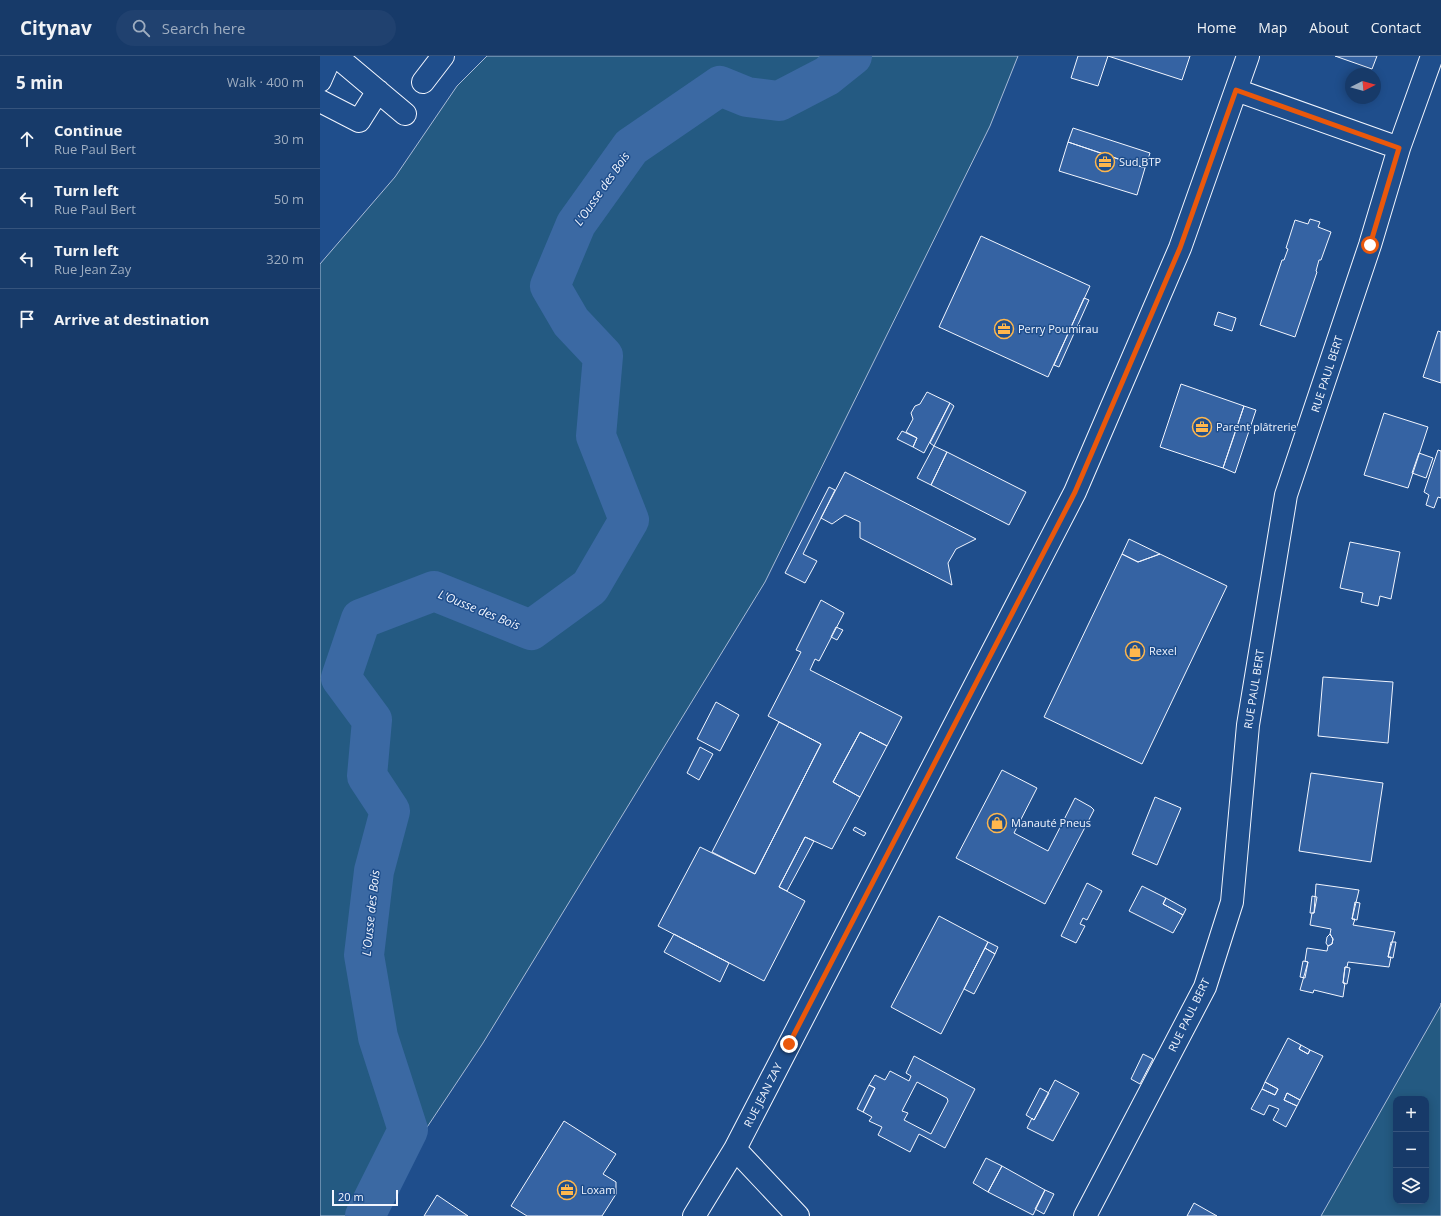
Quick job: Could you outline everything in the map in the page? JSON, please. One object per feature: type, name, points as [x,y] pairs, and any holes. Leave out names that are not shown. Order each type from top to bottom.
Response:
[{"type":"street","points":[[320,81],[331,56]]},
{"type":"street","points":[[336,56],[406,114]]},
{"type":"street","points":[[423,82],[443,56]]},
{"type":"street","name":"RUE JEAN ZAY","points":[[694,1216],[734,1149],[1075,492],[1180,248],[1248,56]]},
{"type":"street","name":"RUE PAUL BERT","points":[[1085,1216],[1205,987],[1232,902],[1248,725],[1286,495],[1370,245],[1399,148],[1432,56]]},
{"type":"street","points":[[1236,90],[1399,148]]},
{"type":"street","points":[[320,101],[359,121],[378,91]]},
{"type":"street","points":[[734,1149],[798,1216]]},
{"type":"shaded area","points":[[487,56],[1018,56],[990,126],[765,582],[483,1043],[368,1216],[320,1216],[320,264],[395,177],[457,86]]},
{"type":"shaded area","points":[[1441,1005],[1441,1216],[1321,1216]]},
{"type":"building","points":[[1078,56],[1108,56],[1098,86],[1071,78]]},
{"type":"building","points":[[1108,56],[1190,56],[1182,80]]},
{"type":"building","points":[[1335,56],[1377,56],[1372,68]]},
{"type":"building","points":[[1073,128],[1150,153],[1145,168],[1068,142]]},
{"type":"building","points":[[1068,142],[1145,168],[1137,195],[1059,171]]},
{"type":"building","points":[[1310,219],[1320,222],[1318,227],[1331,232],[1321,260],[1319,260],[1317,272],[1295,337],[1260,325],[1282,260],[1284,260],[1288,249],[1286,248],[1295,220],[1308,224]]},
{"type":"building","points":[[981,236],[1090,286],[1048,377],[939,327]]},
{"type":"building","points":[[1084,298],[1089,300],[1059,367],[1054,365]]},
{"type":"building","points":[[1218,312],[1236,318],[1232,331],[1214,325]]},
{"type":"building","points":[[1438,331],[1441,332],[1441,383],[1423,377]]},
{"type":"building","points":[[1181,384],[1244,406],[1223,468],[1160,447]]},
{"type":"building","points":[[927,392],[950,403],[924,453],[913,447],[917,438],[906,432],[913,419],[911,413],[915,406],[920,404]]},
{"type":"building","points":[[950,403],[954,406],[934,446],[930,443]]},
{"type":"building","points":[[1244,406],[1256,410],[1235,473],[1223,468]]},
{"type":"building","points":[[1384,413],[1428,427],[1408,488],[1364,475]]},
{"type":"building","points":[[902,431],[917,438],[913,447],[897,439]]},
{"type":"building","points":[[934,446],[947,452],[931,485],[917,478]]},
{"type":"building","points":[[1438,450],[1441,451],[1441,498],[1438,497],[1434,508],[1426,505],[1429,495],[1424,492]]},
{"type":"building","points":[[947,452],[1026,492],[1009,525],[931,485]]},
{"type":"building","points":[[1419,453],[1433,458],[1426,478],[1412,473]]},
{"type":"building","points":[[845,472],[976,539],[956,549],[948,563],[952,585],[860,538],[860,522],[845,515],[832,524],[821,518]]},
{"type":"building","points":[[829,487],[835,490],[803,554],[817,561],[805,583],[785,573]]},
{"type":"building","points":[[1129,539],[1160,554],[1138,562],[1122,554]]},
{"type":"building","points":[[1350,542],[1400,552],[1391,599],[1380,596],[1378,606],[1361,602],[1363,593],[1340,588]]},
{"type":"building","points":[[1122,554],[1138,562],[1160,554],[1227,586],[1142,764],[1044,717]]},
{"type":"building","points":[[821,600],[844,613],[819,661],[815,659],[810,670],[902,717],[887,746],[860,732],[833,782],[860,797],[832,849],[805,837],[779,887],[805,901],[764,981],[658,926],[700,847],[755,874],[821,744],[768,716],[801,652],[796,650]]},
{"type":"building","points":[[836,627],[843,630],[837,640],[831,637]]},
{"type":"building","points":[[1323,677],[1393,682],[1388,743],[1318,736]]},
{"type":"building","points":[[716,702],[739,715],[720,751],[697,739]]},
{"type":"building","points":[[779,722],[821,744],[755,874],[712,852]]},
{"type":"building","points":[[860,732],[887,746],[860,797],[833,782]]},
{"type":"building","points":[[700,747],[713,754],[699,780],[687,773]]},
{"type":"building","points":[[1002,770],[1037,788],[1014,833],[1048,851],[1075,798],[1094,810],[1045,904],[956,858]]},
{"type":"building","points":[[1311,773],[1383,783],[1371,862],[1299,851]]},
{"type":"building","points":[[1155,797],[1181,808],[1157,865],[1132,854]]},
{"type":"building","points":[[855,827],[866,833],[864,836],[853,830]]},
{"type":"building","points":[[805,837],[814,841],[787,891],[779,887]]},
{"type":"building","points":[[1087,883],[1102,891],[1087,920],[1083,918],[1080,924],[1085,926],[1076,943],[1061,936]]},
{"type":"building","points":[[1316,884],[1359,890],[1352,919],[1355,919],[1353,925],[1395,932],[1388,957],[1391,957],[1389,967],[1348,962],[1347,967],[1345,967],[1343,997],[1314,990],[1313,993],[1300,990],[1308,962],[1305,961],[1307,948],[1327,951],[1328,946],[1332,944],[1333,939],[1330,934],[1331,929],[1310,925],[1312,913],[1314,913]]},
{"type":"building","points":[[1142,886],[1166,898],[1163,904],[1183,915],[1173,933],[1129,911]]},
{"type":"building","points":[[1312,896],[1317,897],[1314,913],[1310,913]]},
{"type":"building","points":[[1166,898],[1186,909],[1183,915],[1163,904]]},
{"type":"building","points":[[1355,902],[1360,903],[1357,920],[1352,919]]},
{"type":"building","points":[[939,916],[988,942],[941,1034],[891,1007]]},
{"type":"building","points":[[674,934],[729,963],[720,982],[664,952]]},
{"type":"building","points":[[1330,934],[1333,939],[1332,944],[1328,946],[1326,943],[1327,937]]},
{"type":"building","points":[[988,942],[998,947],[995,954],[985,948]]},
{"type":"building","points":[[1391,942],[1396,942],[1393,958],[1388,957]]},
{"type":"building","points":[[985,948],[995,954],[974,994],[964,989]]},
{"type":"building","points":[[1303,961],[1308,962],[1305,978],[1300,977]]},
{"type":"building","points":[[1345,967],[1350,968],[1347,984],[1343,983]]},
{"type":"building","points":[[1288,1038],[1301,1045],[1299,1049],[1308,1054],[1310,1050],[1323,1056],[1300,1100],[1287,1093],[1284,1100],[1297,1106],[1286,1127],[1273,1120],[1279,1109],[1269,1105],[1264,1115],[1251,1109],[1262,1089],[1275,1095],[1278,1089],[1265,1082]]},
{"type":"building","points":[[1301,1045],[1310,1050],[1308,1054],[1299,1049]]},
{"type":"building","points":[[1143,1054],[1153,1059],[1140,1084],[1131,1079]]},
{"type":"building","points":[[914,1056],[975,1089],[945,1148],[919,1134],[910,1152],[878,1135],[882,1127],[869,1121],[872,1117],[863,1112],[875,1088],[869,1085],[875,1075],[885,1080],[890,1071],[909,1081],[911,1076],[906,1073]],"holes":[[[917,1082],[947,1098],[948,1101],[931,1134],[904,1120],[908,1113],[902,1111]]]},
{"type":"building","points":[[1055,1080],[1079,1093],[1053,1141],[1027,1128],[1032,1118],[1034,1120]]},
{"type":"building","points":[[1265,1082],[1278,1089],[1275,1095],[1262,1089]]},
{"type":"building","points":[[869,1085],[875,1088],[863,1112],[857,1109]]},
{"type":"building","points":[[1040,1088],[1049,1093],[1034,1120],[1026,1115]]},
{"type":"building","points":[[1287,1093],[1300,1100],[1297,1106],[1284,1100]]},
{"type":"building","points":[[564,1121],[616,1154],[603,1174],[616,1182],[616,1194],[602,1216],[527,1216],[511,1206]]},
{"type":"building","points":[[986,1158],[1002,1166],[988,1192],[973,1183]]},
{"type":"building","points":[[1002,1166],[1045,1190],[1033,1215],[988,1192]]},
{"type":"building","points":[[1045,1190],[1054,1194],[1044,1214],[1035,1209]]},
{"type":"building","points":[[437,1195],[468,1216],[424,1216]]},
{"type":"building","points":[[1194,1203],[1217,1216],[1187,1216]]},
{"type":"waterway","name":"L'Ousse des Bois","points":[[365,1216],[408,1130],[378,1037],[364,955],[374,871],[390,811],[367,776],[372,720],[341,678],[361,619],[434,591],[531,630],[590,587],[629,520],[596,436],[603,356],[571,322],[550,286],[576,224],[631,147],[720,86],[747,97],[779,101],[827,76],[852,56]]},
{"type":"place","name":"Sud BTP","points":[[1105,162]]},
{"type":"place","name":"Perry Poumirau","points":[[1004,329]]},
{"type":"place","name":"Parent plâtrerie","points":[[1202,427]]},
{"type":"place","name":"Rexel","points":[[1135,651]]},
{"type":"place","name":"Manauté Pneus","points":[[997,823]]},
{"type":"place","name":"Loxam","points":[[567,1190]]},
{"type":"route","points":[[789,1044],[1075,492],[1180,248],[1236,90],[1399,148],[1370,245]]}]
